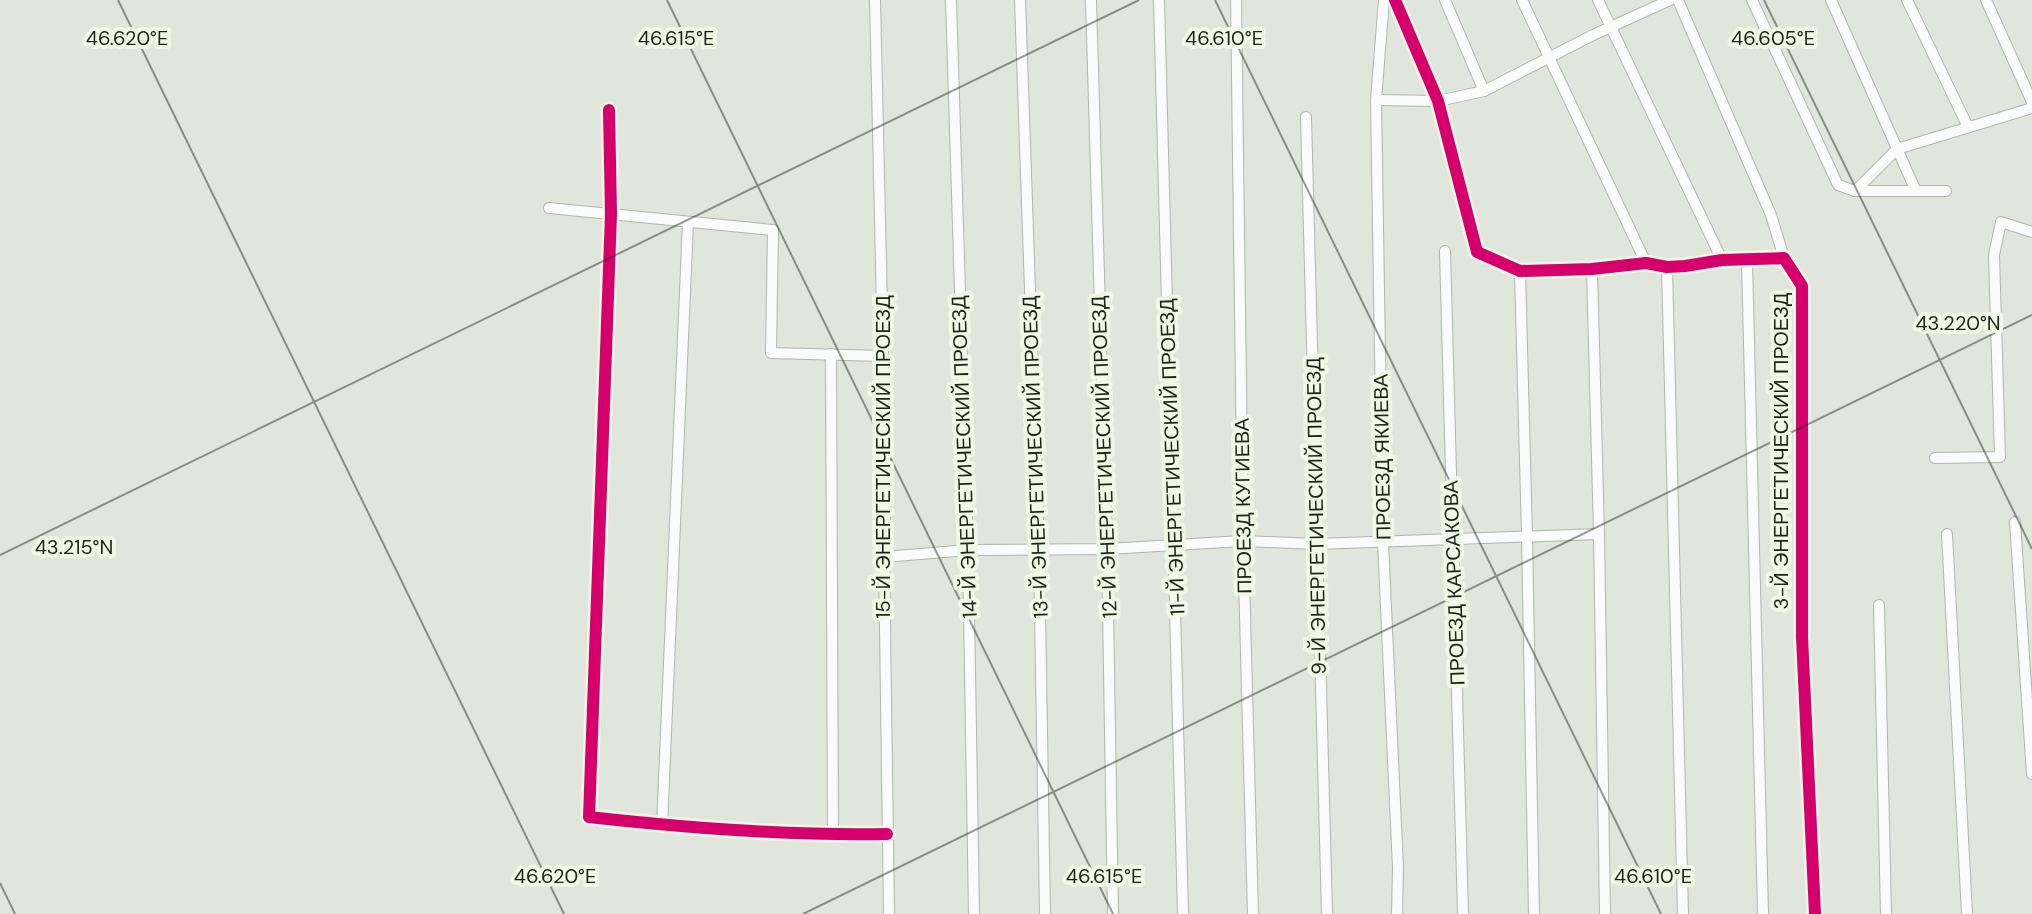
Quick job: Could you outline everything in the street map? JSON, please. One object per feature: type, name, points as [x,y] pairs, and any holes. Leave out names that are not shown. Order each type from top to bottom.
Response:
[{"type":"street","name":"15-Й ЭНЕРГЕТИЧЕСКИЙ ПРОЕЗД","points":[[875,0],[886,484],[884,557],[889,914]]},
{"type":"street","name":"14-Й ЭНЕРГЕТИЧЕСКИЙ ПРОЕЗД","points":[[951,0],[968,550],[974,914]]},
{"type":"street","name":"13-Й ЭНЕРГЕТИЧЕСКИЙ ПРОЕЗД","points":[[1020,0],[1039,550],[1045,914]]},
{"type":"street","name":"12-Й ЭНЕРГЕТИЧЕСКИЙ ПРОЕЗД","points":[[1091,0],[1107,549],[1113,914]]},
{"type":"street","name":"11-Й ЭНЕРГЕТИЧЕСКИЙ ПРОЕЗД","points":[[1159,0],[1183,914]]},
{"type":"street","name":"ПРОЕЗД КУГИЕВА","points":[[1236,0],[1243,541],[1253,914]]},
{"type":"street","name":"ПРОЕЗД ЯКИЕВА","points":[[1384,0],[1376,100],[1383,542],[1398,868],[1397,914]]},
{"type":"street","points":[[1395,0],[1438,101],[1477,252],[1520,271],[1592,269],[1646,263],[1667,267],[1722,260],[1784,258]]},
{"type":"street","points":[[1445,0],[1484,91]]},
{"type":"street","points":[[1522,0],[1646,263]]},
{"type":"street","points":[[1598,0],[1722,260]]},
{"type":"street","points":[[1376,100],[1438,101],[1484,91],[1670,0]]},
{"type":"street","name":"3-Й ЭНЕРГЕТИЧЕСКИЙ ПРОЕЗД","points":[[1678,0],[1771,215],[1784,258],[1802,286],[1802,637],[1815,914]]},
{"type":"street","points":[[1752,0],[1838,185],[1855,191],[1946,191]]},
{"type":"street","points":[[1831,0],[1915,189]]},
{"type":"street","points":[[1907,0],[1968,127]]},
{"type":"street","points":[[1855,191],[1897,149],[2032,105],[1986,0]]},
{"type":"street","points":[[609,110],[611,214],[589,817],[662,826],[833,835],[887,834]]},
{"type":"street","name":"9-Й ЭНЕРГЕТИЧЕСКИЙ ПРОЕЗД","points":[[1306,117],[1327,914]]},
{"type":"street","points":[[549,208],[773,230],[771,353],[883,356]]},
{"type":"street","points":[[662,826],[688,222]]},
{"type":"street","points":[[1935,458],[2000,457],[1994,255],[2001,222],[2032,232]]},
{"type":"street","name":"ПРОЕЗД КАРСАКОВА","points":[[1445,251],[1463,914]]},
{"type":"street","points":[[1747,261],[1763,914]]},
{"type":"street","points":[[1667,267],[1683,914]]},
{"type":"street","points":[[1592,269],[1605,914]]},
{"type":"street","points":[[1520,271],[1534,914]]},
{"type":"street","points":[[831,354],[833,835]]},
{"type":"street","points":[[2015,522],[2032,774]]},
{"type":"street","points":[[884,557],[968,550],[1175,547],[1243,541],[1316,544],[1599,534]]},
{"type":"street","points":[[1947,534],[1967,914]]},
{"type":"street","points":[[1879,605],[1886,914]]},
{"type":"cycle path","points":[[1395,0],[1438,101],[1477,252],[1520,271],[1592,269],[1646,263],[1667,267],[1722,260],[1784,258],[1802,286],[1802,637],[1815,914]]},
{"type":"cycle path","points":[[609,110],[611,214],[589,817],[738,830],[887,834]]}]
